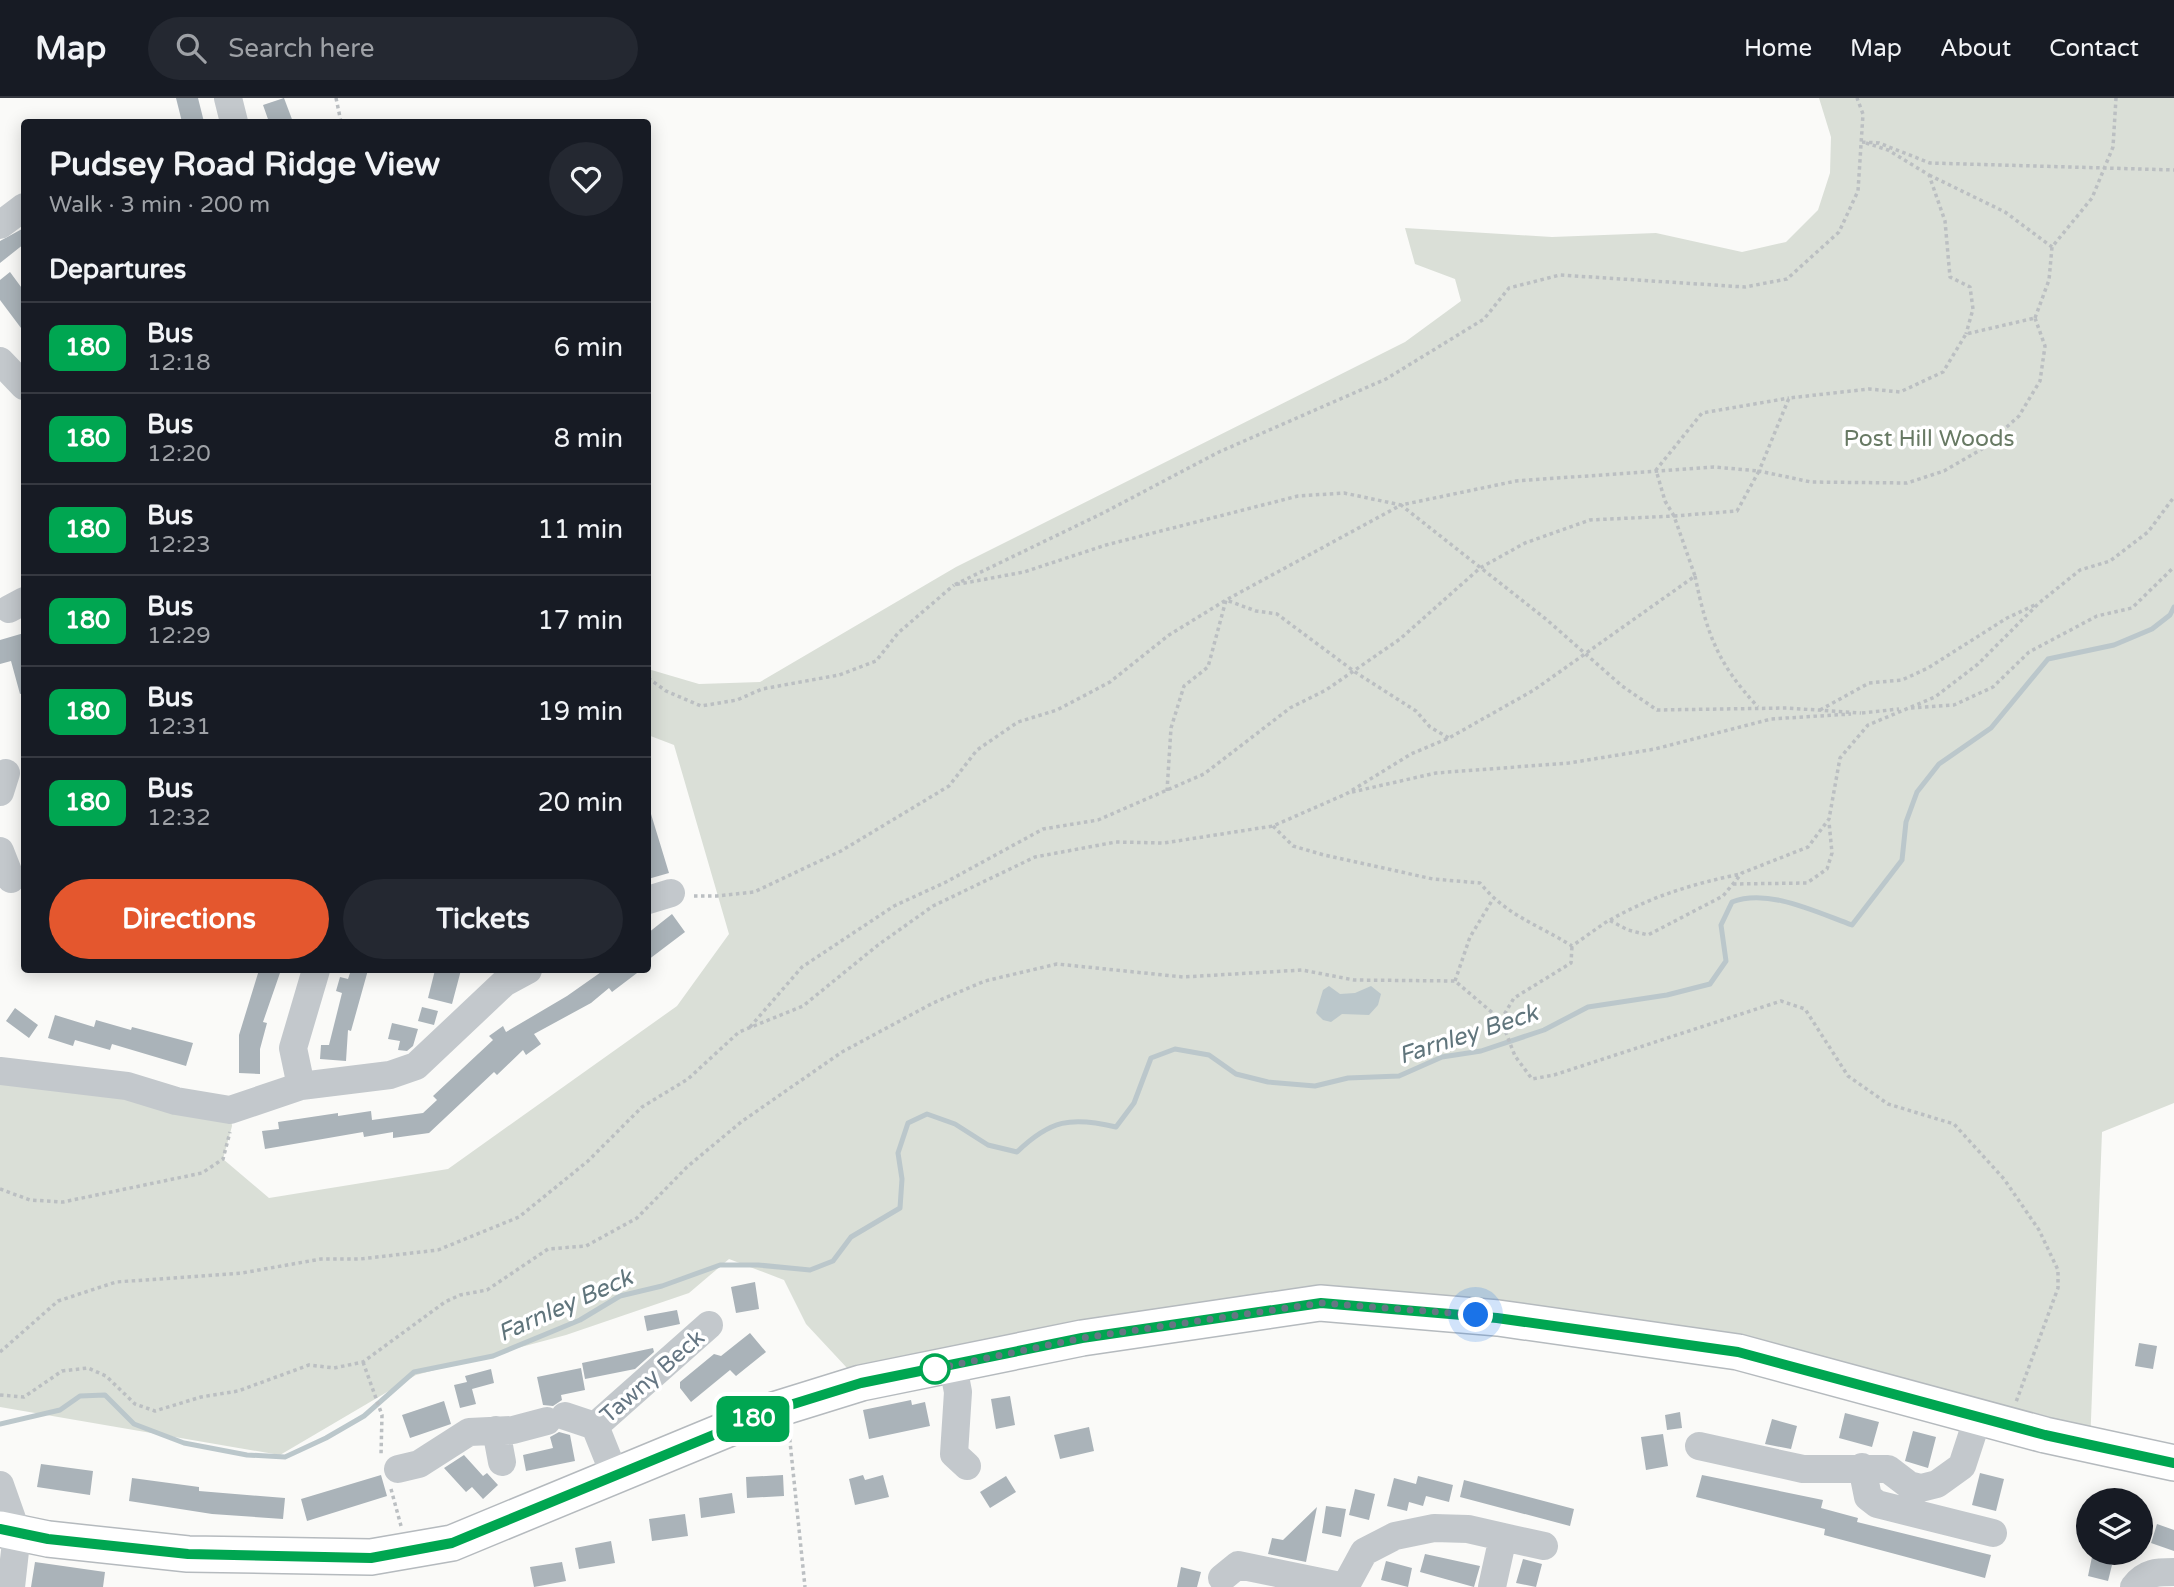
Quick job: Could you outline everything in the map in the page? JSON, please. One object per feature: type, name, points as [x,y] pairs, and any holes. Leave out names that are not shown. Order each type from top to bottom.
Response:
[{"type":"main road","points":[[9,1531],[188,1554],[371,1558],[452,1543],[787,1406],[861,1383],[1082,1338],[1321,1303],[1497,1318],[1738,1352],[1993,1421],[2174,1463]]},
{"type":"street","points":[[228,98],[233,119]]},
{"type":"street","points":[[0,225],[21,210]]},
{"type":"street","points":[[0,361],[21,383]]},
{"type":"street","points":[[0,851],[12,881]]},
{"type":"street","points":[[301,1086],[293,1048],[315,973]]},
{"type":"street","points":[[0,1071],[127,1086],[176,1101],[230,1110],[301,1086],[390,1075],[416,1066],[508,974]]},
{"type":"street","name":"Tawny Beck","points":[[595,1426],[709,1325]]},
{"type":"street","points":[[953,1366],[958,1392],[954,1454],[967,1466]]},
{"type":"street","name":"Tawny Beck","points":[[398,1469],[419,1464],[469,1432],[513,1430],[556,1418],[595,1426]]},
{"type":"street","points":[[1699,1446],[1803,1469],[1888,1469],[1909,1485],[1921,1488],[1937,1485],[1962,1466],[1993,1421]]},
{"type":"street","name":"Tawny Beck","points":[[595,1426],[615,1476]]},
{"type":"street","points":[[496,1430],[502,1462]]},
{"type":"street","points":[[1862,1467],[1868,1497],[1877,1504],[1993,1533]]},
{"type":"street","points":[[0,1485],[9,1531],[11,1587]]},
{"type":"street","points":[[1222,1578],[1238,1564],[1345,1587],[1364,1552],[1395,1536],[1434,1528],[1468,1529],[1544,1546]]},
{"type":"street","points":[[1492,1587],[1503,1537]]},
{"type":"street","points":[[2134,1587],[2144,1576],[2154,1572],[2174,1573]]},
{"type":"path","points":[[336,98],[340,119]]},
{"type":"path","points":[[651,680],[666,691],[701,706],[737,700],[762,689],[839,675],[876,661],[898,633],[954,584],[1102,513],[1219,452],[1386,379],[1484,319],[1509,288],[1560,275],[1745,287],[1787,279],[1839,232],[1858,191],[1863,114],[1857,98]]},
{"type":"path","points":[[659,896],[717,897],[754,891],[829,858],[949,786],[977,750],[1018,722],[1057,710],[1110,682],[1169,635],[1226,600],[1401,505],[1516,481],[1656,470],[1714,467],[1759,471],[1811,482],[1907,483],[1944,471],[1983,449],[2019,416],[2040,381],[2045,346],[2035,318],[2049,280],[2052,247],[2092,198],[2102,168],[2113,147],[2116,98]]},
{"type":"path","points":[[1861,142],[1879,143],[1930,163],[2174,170]]},
{"type":"path","points":[[1861,142],[1888,150],[2005,212],[2052,247]]},
{"type":"path","points":[[1656,470],[1702,413],[1844,391],[1900,391],[1943,372],[1966,334],[1973,309],[1970,287],[1950,277],[1945,221],[1929,174]]},
{"type":"path","points":[[1966,334],[2035,318]]},
{"type":"path","points":[[749,1028],[802,967],[894,906],[946,882],[1043,829],[1098,820],[1204,774],[1290,708],[1355,672],[1400,639],[1480,568],[1525,543],[1590,520],[1737,511],[1759,471],[1789,398]]},
{"type":"path","points":[[1656,470],[1665,501],[1674,516],[1695,576],[1704,620],[1718,658],[1759,708]]},
{"type":"path","points":[[954,584],[1024,572],[1106,545],[1298,496],[1343,493],[1401,505],[1622,686],[1657,710],[1759,708],[1861,713]]},
{"type":"path","points":[[1733,884],[1807,883],[1827,869],[1832,853],[1829,820],[1840,758],[1868,726],[1936,697],[1978,664],[2039,604],[2080,570],[2110,561],[2148,532],[2174,497]]},
{"type":"path","points":[[1346,794],[1436,773],[1569,763],[1655,749],[1771,719],[1954,705],[1993,687],[2029,652],[2097,616],[2132,608],[2174,567]]},
{"type":"path","points":[[0,1352],[58,1301],[116,1282],[242,1273],[321,1259],[360,1259],[438,1250],[519,1217],[588,1161],[642,1107],[688,1079],[739,1032],[803,1006],[878,945],[933,906],[1035,857],[1116,842],[1164,842],[1273,827],[1346,794],[1411,754],[1449,738],[1534,690],[1695,576]]},
{"type":"path","points":[[1226,600],[1256,611],[1277,614],[1355,672],[1416,711],[1430,727],[1449,738]]},
{"type":"path","points":[[1167,791],[1175,717],[1184,686],[1208,667],[1226,600]]},
{"type":"path","points":[[1820,710],[1869,682],[1902,680],[1928,668],[2007,618],[2039,604]]},
{"type":"path","points":[[1572,946],[1609,920],[1643,901],[1690,884],[1742,873],[1808,847],[1829,820]]},
{"type":"path","points":[[1273,827],[1293,846],[1420,876],[1480,883],[1493,899],[1513,915],[1572,946]]},
{"type":"path","points":[[1609,920],[1628,930],[1648,935],[1723,896],[1742,873]]},
{"type":"path","points":[[1455,981],[1471,937],[1493,899]]},
{"type":"path","points":[[1501,1020],[1514,998],[1571,963],[1572,946]]},
{"type":"path","points":[[0,1395],[24,1397],[62,1371],[88,1368],[106,1376],[135,1404],[155,1411],[201,1397],[238,1391],[309,1366],[334,1368],[363,1362],[445,1302],[460,1295],[487,1290],[548,1249],[586,1246],[637,1218],[687,1167],[741,1122],[842,1052],[933,1003],[985,981],[1057,964],[1183,977],[1302,970],[1354,980],[1455,981],[1501,1020],[1515,1056],[1532,1079],[1554,1075],[1692,1032],[1780,1001],[1805,1009],[1848,1076],[1888,1104],[1954,1124],[2004,1179],[2058,1270],[2058,1288],[1993,1421]]},
{"type":"path","points":[[0,1189],[30,1200],[63,1202],[202,1173],[223,1159],[232,1126],[230,1110]]},
{"type":"path","points":[[363,1362],[382,1415]]},
{"type":"path","points":[[787,1406],[805,1587]]},
{"type":"green space","name":"Post Hill Woods","points":[[1819,98],[2174,98],[2174,1103],[2102,1132],[2090,1446],[1859,1384],[1321,1303],[861,1383],[806,1324],[784,1280],[729,1259],[689,1293],[566,1335],[416,1375],[280,1455],[0,1407],[0,1072],[230,1110],[232,1126],[223,1159],[269,1198],[448,1169],[677,1006],[729,934],[674,745],[651,736],[651,670],[699,684],[760,682],[956,567],[1405,342],[1461,301],[1455,279],[1415,264],[1405,228],[1552,237],[1656,233],[1742,252],[1786,242],[1818,210],[1830,173],[1831,137]]},
{"type":"shaded area","points":[[1329,986],[1340,994],[1355,993],[1371,986],[1381,994],[1378,1005],[1369,1015],[1342,1014],[1331,1022],[1323,1020],[1316,1013],[1323,990]]},
{"type":"building","points":[[176,98],[198,98],[203,119],[181,119]]},
{"type":"building","points":[[284,98],[292,119],[268,119],[263,105]]},
{"type":"building","points":[[21,230],[21,246],[0,263],[0,241]]},
{"type":"building","points":[[10,272],[21,287],[21,328],[0,300],[0,280]]},
{"type":"building","points":[[21,634],[21,694],[11,661],[0,664],[0,640]]},
{"type":"building","points":[[651,814],[669,873],[651,878]]},
{"type":"building","points":[[672,914],[685,932],[651,958],[651,931]]},
{"type":"building","points":[[258,973],[280,973],[263,1022],[267,1023],[260,1049],[260,1074],[239,1073],[239,1035]]},
{"type":"building","points":[[350,973],[367,973],[351,1031],[348,1030],[346,1061],[320,1059],[321,1045],[329,1045],[342,993],[336,991],[340,977],[348,979]]},
{"type":"building","points":[[434,973],[460,973],[452,1004],[428,998]]},
{"type":"building","points":[[600,973],[637,973],[612,992],[609,988],[591,1003],[534,1034],[541,1044],[526,1055],[523,1050],[497,1075],[494,1072],[429,1133],[393,1138],[393,1132],[364,1137],[363,1132],[265,1149],[262,1131],[279,1129],[278,1122],[338,1113],[338,1116],[371,1111],[372,1120],[423,1113],[437,1100],[433,1096],[493,1040],[489,1036],[503,1026],[506,1032]]},
{"type":"building","points":[[422,1007],[438,1011],[434,1025],[418,1021]]},
{"type":"building","points":[[15,1008],[38,1025],[29,1038],[6,1021]]},
{"type":"building","points":[[55,1015],[94,1027],[96,1020],[193,1043],[186,1066],[112,1044],[110,1050],[75,1040],[73,1046],[48,1038]]},
{"type":"building","points":[[392,1023],[418,1029],[413,1046],[407,1051],[398,1050],[400,1041],[388,1039]]},
{"type":"building","points":[[755,1282],[759,1309],[736,1313],[731,1287]]},
{"type":"building","points":[[677,1310],[680,1324],[647,1331],[644,1316]]},
{"type":"building","points":[[750,1333],[766,1352],[736,1376],[730,1370],[691,1402],[680,1388],[680,1382],[714,1354],[721,1356]]},
{"type":"building","points":[[2139,1343],[2157,1346],[2153,1369],[2135,1366]]},
{"type":"building","points":[[653,1348],[654,1352],[635,1369],[585,1379],[582,1363]]},
{"type":"building","points":[[581,1368],[585,1390],[561,1395],[562,1400],[553,1406],[543,1405],[537,1377]]},
{"type":"building","points":[[491,1369],[494,1383],[472,1389],[476,1404],[460,1408],[454,1385],[467,1382],[465,1376]]},
{"type":"building","points":[[1010,1396],[1015,1425],[996,1429],[991,1399]]},
{"type":"building","points":[[911,1400],[912,1405],[925,1402],[930,1426],[869,1439],[863,1410]]},
{"type":"building","points":[[444,1401],[451,1424],[410,1438],[402,1415]]},
{"type":"building","points":[[1680,1412],[1682,1428],[1667,1430],[1665,1415]]},
{"type":"building","points":[[1845,1413],[1879,1422],[1872,1447],[1839,1438]]},
{"type":"building","points":[[1772,1419],[1797,1426],[1791,1449],[1765,1444]]},
{"type":"building","points":[[1089,1427],[1094,1451],[1060,1459],[1054,1435]]},
{"type":"building","points":[[1913,1431],[1936,1437],[1928,1468],[1905,1461]]},
{"type":"building","points":[[559,1432],[570,1435],[575,1461],[526,1471],[523,1455],[553,1448],[550,1437]]},
{"type":"building","points":[[1663,1434],[1668,1466],[1646,1470],[1641,1437]]},
{"type":"building","points":[[464,1455],[483,1476],[487,1473],[498,1485],[483,1499],[472,1487],[466,1492],[444,1468]]},
{"type":"building","points":[[41,1464],[93,1471],[90,1495],[37,1487]]},
{"type":"building","points":[[1980,1473],[2004,1479],[1996,1511],[1972,1505]]},
{"type":"building","points":[[381,1475],[387,1496],[307,1521],[301,1499]]},
{"type":"building","points":[[783,1475],[784,1496],[747,1498],[746,1477]]},
{"type":"building","points":[[863,1475],[865,1480],[883,1475],[889,1497],[855,1505],[849,1479]]},
{"type":"building","points":[[1702,1475],[1823,1500],[1821,1508],[1858,1518],[1857,1522],[1991,1555],[1985,1578],[1824,1535],[1825,1529],[1696,1497]]},
{"type":"building","points":[[1006,1476],[1016,1492],[990,1508],[980,1492]]},
{"type":"building","points":[[1418,1476],[1453,1485],[1449,1502],[1426,1496],[1423,1506],[1409,1502],[1407,1511],[1387,1506],[1394,1478],[1416,1484]]},
{"type":"building","points":[[132,1478],[199,1487],[199,1491],[285,1498],[283,1519],[212,1514],[129,1501]]},
{"type":"building","points":[[1464,1480],[1574,1509],[1570,1526],[1460,1497]]},
{"type":"building","points":[[1355,1489],[1375,1494],[1369,1520],[1349,1515]]},
{"type":"building","points":[[732,1493],[735,1513],[701,1518],[699,1498]]},
{"type":"building","points":[[1326,1506],[1346,1509],[1341,1537],[1322,1533]]},
{"type":"building","points":[[1317,1507],[1306,1562],[1268,1554],[1272,1538],[1283,1540]]},
{"type":"building","points":[[685,1514],[688,1536],[652,1541],[649,1519]]},
{"type":"building","points":[[2157,1524],[2174,1530],[2174,1551],[2153,1544]]},
{"type":"building","points":[[611,1541],[615,1563],[579,1569],[575,1548]]},
{"type":"building","points":[[1425,1554],[1480,1566],[1474,1587],[1420,1572]]},
{"type":"building","points":[[1523,1559],[1542,1564],[1536,1587],[1516,1583]]},
{"type":"building","points":[[1386,1561],[1412,1568],[1408,1587],[1381,1580]]},
{"type":"building","points":[[35,1562],[105,1572],[103,1587],[31,1587]]},
{"type":"building","points":[[562,1562],[566,1581],[534,1587],[530,1567]]},
{"type":"building","points":[[2090,1565],[2112,1565],[2108,1581],[2088,1576]]},
{"type":"building","points":[[1181,1567],[1201,1572],[1197,1587],[1177,1587]]},
{"type":"waterway","name":"Farnley Beck","points":[[0,1424],[60,1410],[80,1396],[105,1395],[134,1424],[184,1443],[247,1455],[285,1457],[364,1416],[414,1372],[493,1356],[580,1320],[620,1296],[662,1286],[720,1265],[758,1265],[810,1270],[833,1261],[851,1237],[900,1208],[902,1179],[898,1153],[908,1123],[927,1114],[955,1124],[988,1145],[1017,1152],[1040,1133],[1062,1123],[1086,1122],[1116,1127],[1134,1103],[1151,1058],[1175,1049],[1209,1055],[1236,1074],[1268,1082],[1315,1086],[1348,1078],[1399,1076],[1442,1057],[1481,1051],[1544,1030],[1588,1007],[1667,995],[1710,984],[1726,961],[1721,925],[1732,902],[1761,898],[1792,903],[1852,925],[1902,860],[1906,822],[1917,792],[1939,764],[1991,728],[2048,659],[2114,645],[2152,629],[2170,615],[2174,607]]},
{"type":"bus line","name":"180","points":[[0,1529],[48,1539],[188,1554],[371,1558],[452,1543],[774,1410],[861,1383],[1082,1338],[1321,1303],[1413,1308],[1620,1333],[1738,1352],[2045,1435],[2174,1463]]},
{"type":"route","points":[[935,1369],[930,1370],[1082,1338],[1321,1303],[1413,1308],[1476,1315]]}]
